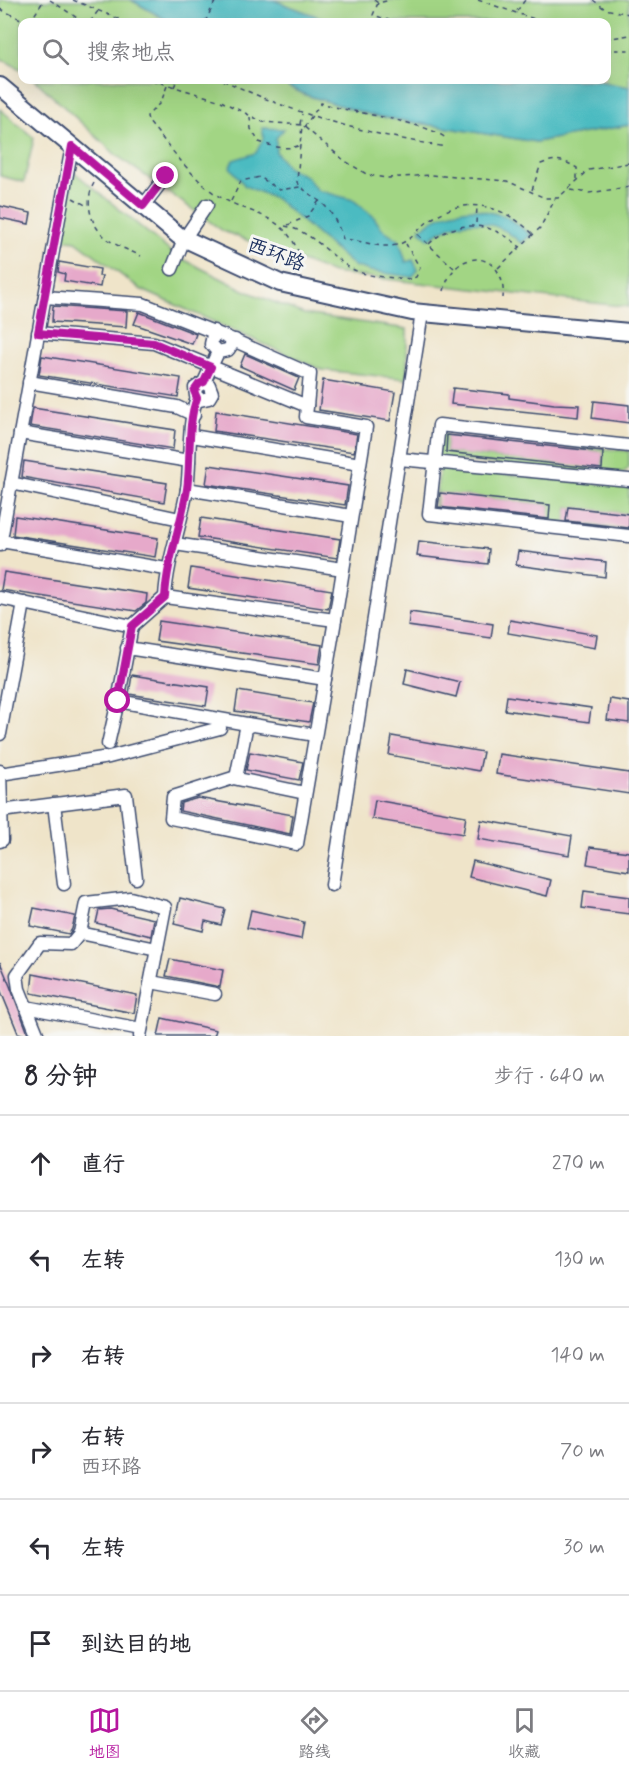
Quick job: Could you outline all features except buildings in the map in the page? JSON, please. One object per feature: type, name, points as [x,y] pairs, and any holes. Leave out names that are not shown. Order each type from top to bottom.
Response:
[{"type":"main road","name":"西环路","points":[[0,86],[184,239],[280,283],[422,313],[629,332]]},
{"type":"street","points":[[72,146],[0,543],[166,569]]},
{"type":"street","points":[[143,206],[166,176]]},
{"type":"street","points":[[172,269],[184,239],[207,206]]},
{"type":"street","points":[[45,297],[143,304],[213,331],[310,374],[306,417],[366,427],[297,844],[171,818],[171,804],[173,798],[179,794],[236,778],[305,793]]},
{"type":"street","points":[[332,885],[422,313]]},
{"type":"street","points":[[213,331],[211,344],[218,352]]},
{"type":"street","points":[[38,333],[154,343],[307,406]]},
{"type":"street","points":[[218,352],[228,350],[235,340]]},
{"type":"street","points":[[108,744],[132,626],[165,597],[166,569],[175,544],[187,489],[197,398],[195,388],[204,382],[218,352]]},
{"type":"street","points":[[29,382],[177,407],[194,415]]},
{"type":"street","points":[[629,446],[439,425],[429,514],[629,536]]},
{"type":"street","points":[[20,433],[189,461]]},
{"type":"street","points":[[192,436],[360,464]]},
{"type":"street","points":[[399,459],[629,480]]},
{"type":"street","points":[[11,483],[180,519]]},
{"type":"street","points":[[187,489],[351,516]]},
{"type":"street","points":[[175,544],[343,569]]},
{"type":"street","points":[[165,597],[335,620]]},
{"type":"street","points":[[0,598],[132,626]]},
{"type":"street","points":[[0,734],[24,603]]},
{"type":"street","points":[[127,648],[325,679]]},
{"type":"street","points":[[118,701],[315,735]]},
{"type":"street","points":[[236,778],[247,724]]},
{"type":"street","points":[[0,841],[2,811],[0,772],[109,757],[220,728]]},
{"type":"street","points":[[2,811],[126,795],[136,878]]},
{"type":"street","points":[[54,804],[64,884]]},
{"type":"street","points":[[26,1007],[141,1033],[165,907],[130,898],[86,903],[80,933],[71,945],[40,943],[18,975],[26,1007],[38,1036]]},
{"type":"street","points":[[80,933],[157,949]]},
{"type":"street","points":[[151,982],[215,994]]},
{"type":"path","points":[[31,18],[44,0]]},
{"type":"path","points":[[50,0],[76,18]]},
{"type":"path","points":[[73,0],[117,18]]},
{"type":"path","points":[[207,18],[216,0]]},
{"type":"path","points":[[374,0],[378,3]]},
{"type":"path","points":[[378,3],[390,0]]},
{"type":"path","points":[[478,0],[532,18]]},
{"type":"path","points":[[516,12],[525,0]]},
{"type":"path","points":[[593,0],[605,9],[629,14]]},
{"type":"path","points":[[378,3],[373,15],[382,18]]},
{"type":"path","points":[[0,9],[19,18]]},
{"type":"path","points":[[93,18],[98,10]]},
{"type":"path","points":[[611,38],[629,35]]},
{"type":"path","points":[[611,50],[629,50]]},
{"type":"path","points":[[164,84],[221,101],[263,122],[302,126],[368,175],[387,178],[431,175],[507,181],[545,198],[556,198]]},
{"type":"path","points":[[231,84],[271,103],[311,117],[381,136],[446,147]]},
{"type":"path","points":[[167,85],[161,102],[147,116],[148,121],[204,186],[231,202],[318,241],[348,266],[362,273],[411,279],[416,277],[420,268],[406,243]]},
{"type":"path","points":[[302,126],[321,103],[348,112],[433,129],[446,138]]},
{"type":"path","points":[[301,113],[297,182],[306,194],[319,200],[337,221],[344,239],[366,241],[381,248],[406,243],[430,218],[449,209],[478,206],[504,212],[521,221],[534,234]]},
{"type":"path","points":[[250,116],[251,129],[259,142],[280,148],[292,148],[300,144]]},
{"type":"path","points":[[531,191],[541,164],[552,159],[564,160],[577,168],[577,182]]},
{"type":"path","points":[[497,269],[534,234],[556,198],[589,170],[629,163]]},
{"type":"path","points":[[231,202],[242,181],[260,177],[279,190],[301,187]]},
{"type":"path","points":[[94,182],[89,193],[88,206],[102,235],[141,256]]},
{"type":"path","points":[[569,189],[589,193],[629,187]]},
{"type":"path","points":[[63,195],[88,206]]},
{"type":"path","points":[[285,226],[308,216],[319,200]]},
{"type":"path","points":[[476,224],[478,206]]},
{"type":"path","points":[[429,244],[454,228],[476,224],[512,240],[520,247]]},
{"type":"path","points":[[285,226],[299,250],[303,267]]},
{"type":"path","points":[[416,233],[454,268]]},
{"type":"path","points":[[444,291],[447,278],[454,268],[468,259],[478,259],[497,269],[504,284],[503,298]]},
{"type":"green space","points":[[0,0],[131,0],[163,18],[18,18],[18,68],[0,58]]},
{"type":"green space","points":[[273,0],[629,0],[629,87],[611,84],[611,18],[321,18]]},
{"type":"green space","points":[[39,84],[283,84],[306,95],[375,116],[536,142],[629,125],[629,307],[333,273],[223,231],[116,155]]},
{"type":"green space","points":[[0,109],[34,138],[24,182],[0,176]]},
{"type":"green space","points":[[74,172],[175,255],[246,291],[304,314],[407,329],[407,379],[322,370],[140,289],[76,241],[61,239]]},
{"type":"green space","points":[[440,434],[629,451],[629,468],[619,476],[443,459],[438,455]],"holes":[[[447,436],[530,461],[446,452]],[[544,445],[603,452],[602,468],[542,462]]]},
{"type":"green space","points":[[440,467],[629,487],[629,514],[568,507],[566,522],[629,531],[434,510]],"holes":[[[437,493],[550,505],[549,520],[436,509]]]},
{"type":"water","points":[[131,0],[273,0],[321,18],[163,18]]},
{"type":"water","points":[[283,84],[611,84],[629,87],[629,125],[536,142],[375,116],[306,95]]},
{"type":"water","points":[[262,128],[284,129],[276,138],[276,152],[287,167],[306,176],[317,190],[353,200],[373,216],[382,229],[399,240],[406,262],[413,260],[418,270],[412,277],[370,271],[354,266],[276,199],[245,186],[230,167],[233,160],[256,153],[264,137]]},
{"type":"water","points":[[475,209],[505,216],[531,235],[521,243],[500,228],[476,223],[452,226],[429,239],[420,230],[445,214]]},
{"type":"route","points":[[118,701],[132,626],[165,597],[166,569],[175,544],[187,489],[197,398],[194,391],[196,386],[204,382],[211,367],[154,343],[38,333],[72,146],[143,206],[166,176]]}]
